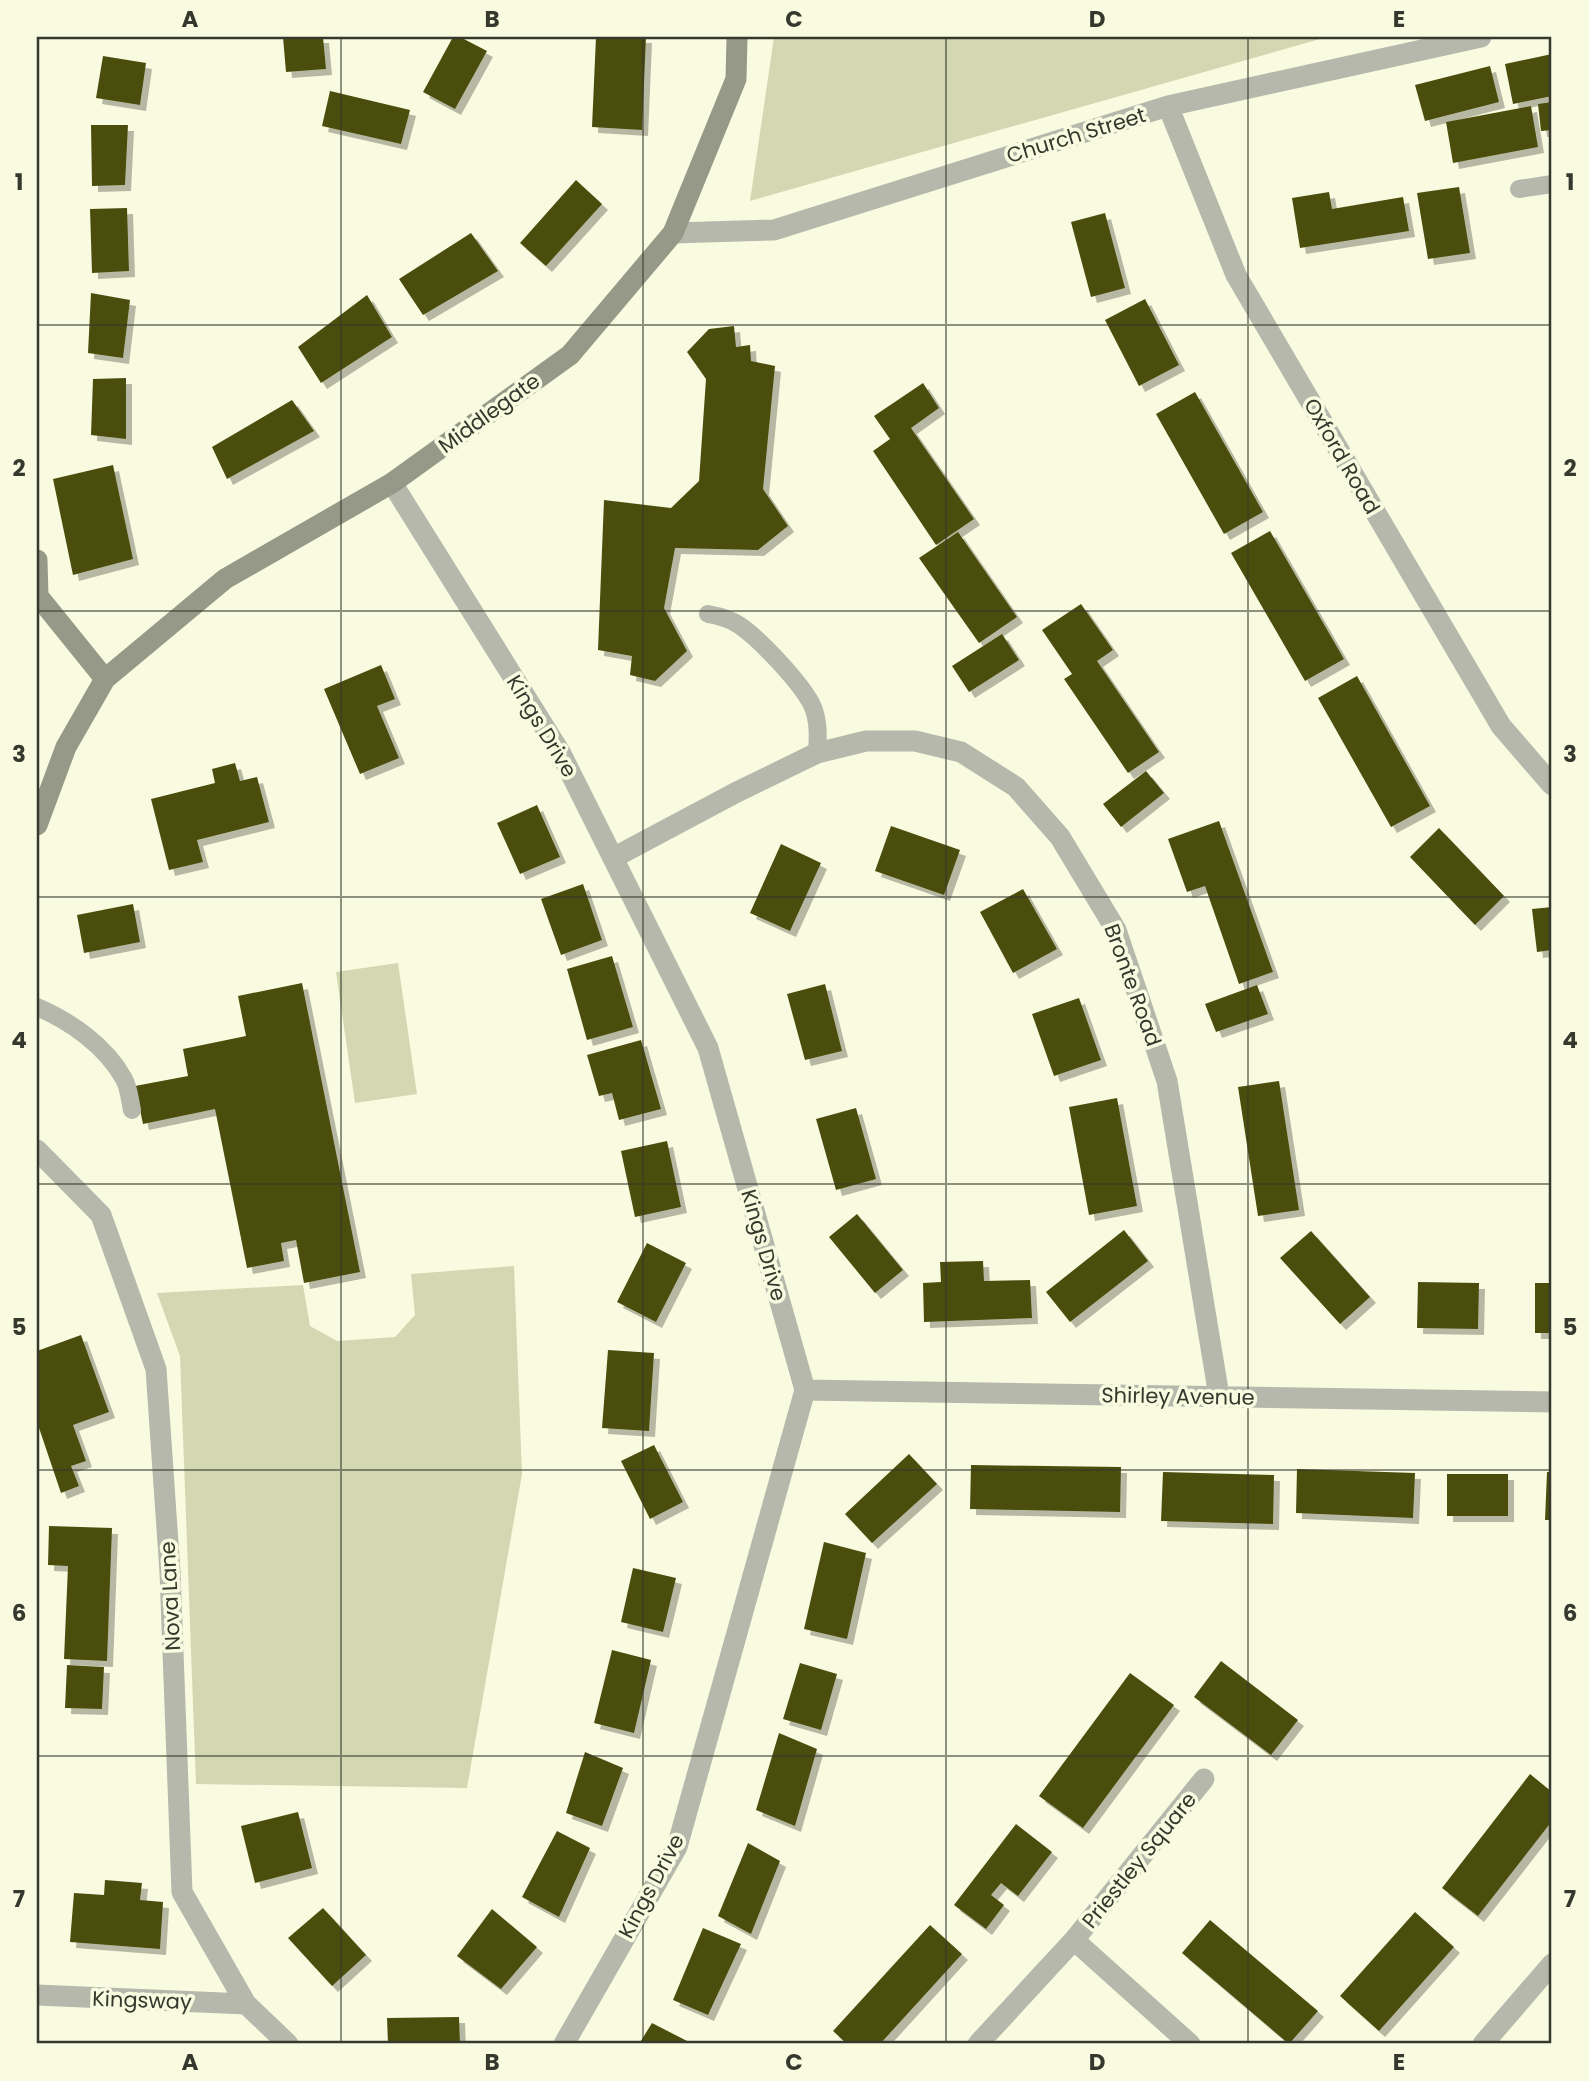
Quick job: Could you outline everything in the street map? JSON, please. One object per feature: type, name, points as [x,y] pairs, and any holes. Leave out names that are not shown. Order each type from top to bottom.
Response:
[{"type":"street","name":"Middlegate","points":[[105,679],[225,579],[392,483],[570,355],[673,233],[736,79],[737,37]]},
{"type":"street","name":"Church Street","points":[[673,233],[774,230],[1168,106],[1481,37]]},
{"type":"street","name":"Oxford Road","points":[[1168,106],[1236,275],[1501,726],[1552,785]]},
{"type":"street","name":"Kings Drive","points":[[392,483],[560,752],[708,1048],[804,1390],[677,1847],[564,2044]]},
{"type":"street","points":[[37,560],[38,596],[105,679],[66,747],[37,825]]},
{"type":"street","name":"Bronte Road","points":[[613,859],[735,793],[817,753],[866,741],[915,741],[961,752],[1016,787],[1060,837],[1116,930],[1167,1081],[1219,1396]]},
{"type":"street","name":"Nova Lane","points":[[37,1150],[102,1214],[156,1369],[170,1572],[182,1892],[246,2004],[288,2044]]},
{"type":"street","name":"Shirley Avenue","points":[[804,1390],[1552,1402]]},
{"type":"street","name":"Priestley Square","points":[[978,2044],[1074,1940],[1205,1779]]},
{"type":"street","name":"Priestley Square","points":[[1074,1940],[1190,2044]]},
{"type":"street","points":[[1483,2044],[1552,1964]]},
{"type":"street","name":"Kingsway","points":[[37,1995],[246,2004]]},
{"type":"lane","points":[[1519,189],[1552,184]]},
{"type":"lane","points":[[708,614],[738,625],[777,660],[801,688],[812,705],[816,720],[817,753]]},
{"type":"lane","points":[[37,1007],[78,1029],[105,1054],[124,1080],[132,1110]]},
{"type":"green space","points":[[774,37],[1327,37],[750,201]]},
{"type":"green space","points":[[398,963],[417,1094],[355,1103],[336,972]]},
{"type":"green space","points":[[514,1266],[522,1474],[467,1788],[196,1784],[180,1356],[157,1293],[303,1285],[310,1326],[337,1341],[395,1337],[415,1315],[411,1274]]},
{"type":"building","points":[[283,37],[323,37],[326,69],[286,72]]},
{"type":"building","points":[[453,37],[460,37],[487,51],[455,109],[423,92]]},
{"type":"building","points":[[596,37],[646,37],[642,130],[592,127]]},
{"type":"building","points":[[1552,54],[1552,96],[1513,104],[1505,64]]},
{"type":"building","points":[[103,56],[146,63],[140,105],[96,98]]},
{"type":"building","points":[[1490,66],[1499,102],[1425,121],[1415,85]]},
{"type":"building","points":[[330,91],[410,110],[401,144],[322,126]]},
{"type":"building","points":[[1552,102],[1552,130],[1541,131],[1538,104]]},
{"type":"building","points":[[1531,106],[1538,147],[1453,163],[1446,122]]},
{"type":"building","points":[[91,125],[128,125],[125,185],[92,186]]},
{"type":"building","points":[[576,180],[602,204],[546,266],[520,243]]},
{"type":"building","points":[[1459,187],[1470,253],[1428,259],[1417,193]]},
{"type":"building","points":[[1329,192],[1332,209],[1403,197],[1409,231],[1300,248],[1292,198]]},
{"type":"building","points":[[127,208],[129,271],[92,273],[90,209]]},
{"type":"building","points":[[1105,213],[1125,288],[1091,297],[1071,222]]},
{"type":"building","points":[[471,233],[498,271],[423,315],[399,279]]},
{"type":"building","points":[[91,293],[130,300],[123,358],[88,353]]},
{"type":"building","points":[[367,295],[392,337],[321,383],[298,347]]},
{"type":"building","points":[[1145,299],[1179,365],[1139,386],[1105,320]]},
{"type":"building","points":[[734,326],[736,347],[750,345],[751,361],[775,366],[763,489],[788,526],[758,550],[675,548],[664,608],[687,651],[655,681],[630,675],[632,656],[598,650],[604,500],[671,508],[699,481],[706,379],[687,352],[709,329]]},
{"type":"building","points":[[126,378],[126,439],[91,435],[93,379]]},
{"type":"building","points":[[923,383],[939,408],[911,428],[974,519],[936,545],[873,451],[890,439],[874,416]]},
{"type":"building","points":[[1195,392],[1263,512],[1224,534],[1156,414]]},
{"type":"building","points":[[292,400],[314,431],[227,479],[212,447]]},
{"type":"building","points":[[113,465],[133,559],[73,575],[53,479]]},
{"type":"building","points":[[1270,531],[1344,659],[1305,681],[1231,553]]},
{"type":"building","points":[[958,532],[1017,617],[979,643],[919,558]]},
{"type":"building","points":[[1081,604],[1113,650],[1097,661],[1159,752],[1128,773],[1064,679],[1072,674],[1042,630]]},
{"type":"building","points":[[1002,634],[1019,660],[969,692],[952,666]]},
{"type":"building","points":[[381,665],[395,699],[377,706],[399,758],[360,774],[324,689]]},
{"type":"building","points":[[1357,676],[1430,806],[1391,827],[1318,698]]},
{"type":"building","points":[[235,763],[240,781],[257,777],[269,822],[197,840],[203,862],[169,870],[151,799],[215,783],[212,769]]},
{"type":"building","points":[[1146,771],[1164,793],[1121,827],[1103,804]]},
{"type":"building","points":[[537,805],[560,857],[520,874],[497,823]]},
{"type":"building","points":[[1219,821],[1273,972],[1239,984],[1205,886],[1187,892],[1168,839]]},
{"type":"building","points":[[891,826],[960,850],[944,895],[875,871]]},
{"type":"building","points":[[1439,828],[1504,896],[1475,925],[1410,857]]},
{"type":"building","points":[[781,844],[821,863],[790,931],[750,913]]},
{"type":"building","points":[[583,884],[602,940],[561,955],[541,899]]},
{"type":"building","points":[[1023,889],[1057,949],[1013,973],[980,912]]},
{"type":"building","points":[[133,904],[140,942],[84,953],[77,915]]},
{"type":"building","points":[[1552,907],[1552,950],[1537,952],[1532,909]]},
{"type":"building","points":[[612,956],[633,1027],[587,1040],[567,969]]},
{"type":"building","points":[[302,983],[360,1272],[304,1283],[296,1240],[281,1243],[284,1261],[247,1268],[215,1109],[143,1124],[135,1086],[188,1076],[183,1049],[246,1036],[238,996]]},
{"type":"building","points":[[825,984],[842,1051],[805,1060],[787,994]]},
{"type":"building","points":[[1257,985],[1268,1014],[1216,1032],[1205,1004]]},
{"type":"building","points":[[1079,998],[1101,1060],[1054,1076],[1032,1014]]},
{"type":"building","points":[[641,1040],[661,1109],[619,1120],[612,1093],[599,1096],[587,1055]]},
{"type":"building","points":[[1279,1081],[1299,1210],[1258,1216],[1238,1087]]},
{"type":"building","points":[[1117,1098],[1137,1206],[1089,1215],[1069,1107]]},
{"type":"building","points":[[856,1108],[876,1179],[836,1190],[816,1119]]},
{"type":"building","points":[[667,1141],[681,1207],[635,1217],[621,1151]]},
{"type":"building","points":[[857,1214],[903,1270],[875,1293],[829,1237]]},
{"type":"building","points":[[1124,1230],[1148,1261],[1070,1322],[1046,1292]]},
{"type":"building","points":[[1311,1231],[1370,1297],[1340,1324],[1280,1258]]},
{"type":"building","points":[[647,1243],[686,1263],[656,1322],[617,1302]]},
{"type":"building","points":[[983,1261],[984,1281],[1030,1280],[1032,1318],[924,1322],[923,1283],[941,1282],[940,1262]]},
{"type":"building","points":[[1418,1282],[1479,1283],[1478,1329],[1417,1328]]},
{"type":"building","points":[[1535,1283],[1552,1283],[1552,1333],[1535,1333]]},
{"type":"building","points":[[81,1335],[109,1412],[73,1425],[86,1461],[71,1466],[79,1486],[61,1493],[37,1422],[37,1351]]},
{"type":"building","points":[[608,1350],[654,1353],[649,1431],[602,1428]]},
{"type":"building","points":[[654,1445],[683,1502],[650,1519],[621,1461]]},
{"type":"building","points":[[909,1454],[937,1484],[872,1543],[845,1514]]},
{"type":"building","points":[[971,1465],[1121,1467],[1120,1512],[970,1509]]},
{"type":"building","points":[[1297,1469],[1415,1473],[1413,1518],[1296,1513]]},
{"type":"building","points":[[1163,1472],[1274,1475],[1273,1524],[1161,1521]]},
{"type":"building","points":[[1547,1472],[1552,1472],[1552,1520],[1545,1520]]},
{"type":"building","points":[[1447,1474],[1508,1474],[1508,1516],[1447,1516]]},
{"type":"building","points":[[49,1526],[112,1528],[107,1661],[64,1659],[68,1566],[48,1565]]},
{"type":"building","points":[[824,1542],[866,1553],[847,1639],[804,1629]]},
{"type":"building","points":[[633,1568],[676,1578],[663,1632],[621,1622]]},
{"type":"building","points":[[612,1650],[651,1660],[634,1733],[594,1723]]},
{"type":"building","points":[[1221,1661],[1298,1720],[1271,1755],[1194,1697]]},
{"type":"building","points":[[800,1663],[837,1674],[821,1730],[783,1719]]},
{"type":"building","points":[[67,1665],[104,1667],[102,1709],[65,1708]]},
{"type":"building","points":[[1130,1673],[1174,1705],[1083,1828],[1039,1796]]},
{"type":"building","points":[[779,1733],[817,1749],[795,1826],[756,1810]]},
{"type":"building","points":[[585,1752],[623,1768],[602,1826],[566,1813]]},
{"type":"building","points":[[1530,1774],[1552,1792],[1552,1821],[1478,1916],[1442,1888]]},
{"type":"building","points":[[298,1812],[312,1868],[255,1883],[241,1826]]},
{"type":"building","points":[[1016,1824],[1052,1852],[1018,1896],[1001,1883],[991,1895],[1004,1905],[986,1929],[954,1905]]},
{"type":"building","points":[[557,1831],[590,1848],[559,1917],[522,1897]]},
{"type":"building","points":[[748,1843],[780,1861],[751,1934],[718,1916]]},
{"type":"building","points":[[105,1880],[142,1883],[140,1900],[163,1902],[160,1949],[70,1942],[74,1893],[104,1895]]},
{"type":"building","points":[[323,1908],[366,1955],[332,1986],[288,1938]]},
{"type":"building","points":[[492,1909],[537,1947],[501,1989],[457,1956]]},
{"type":"building","points":[[1415,1912],[1454,1947],[1379,2031],[1340,1996]]},
{"type":"building","points":[[1210,1920],[1318,2011],[1289,2044],[1182,1953]]},
{"type":"building","points":[[930,1925],[962,1954],[880,2044],[847,2044],[833,2031]]},
{"type":"building","points":[[703,1928],[741,1944],[708,2015],[673,2000]]},
{"type":"building","points":[[459,2017],[460,2044],[388,2044],[387,2018]]},
{"type":"building","points":[[652,2023],[689,2042],[688,2044],[639,2044]]}]
